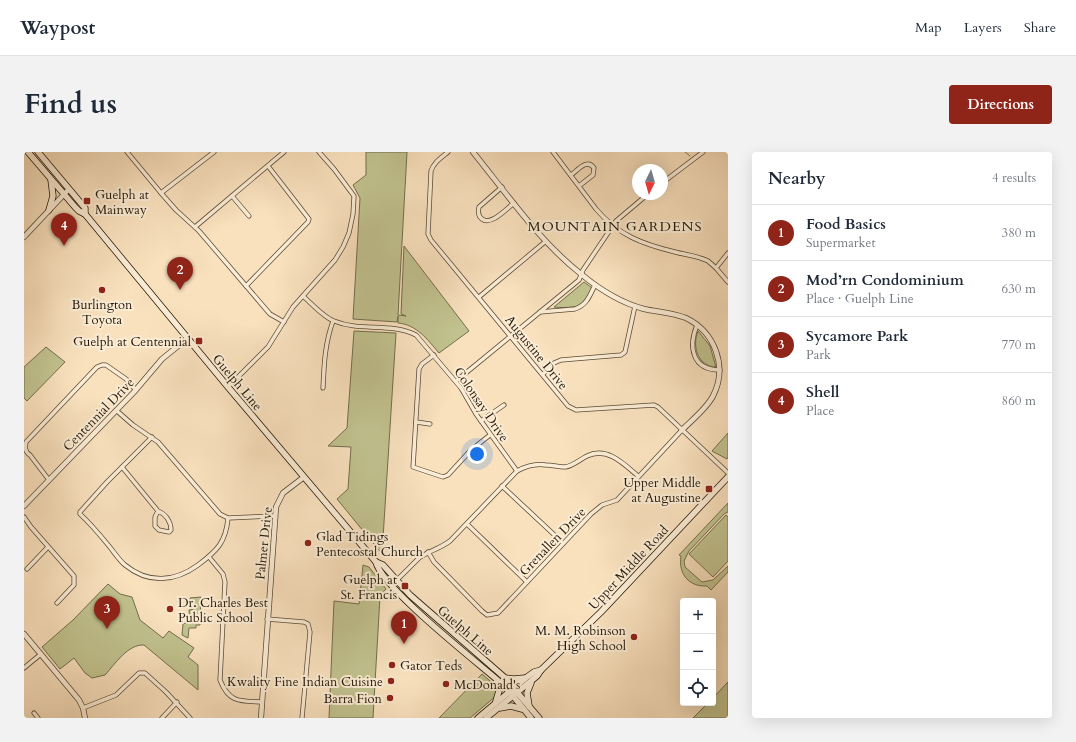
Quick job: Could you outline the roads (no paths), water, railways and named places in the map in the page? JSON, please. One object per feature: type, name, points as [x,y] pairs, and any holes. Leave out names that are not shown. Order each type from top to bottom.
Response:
[{"type":"main road","name":"Guelph Line","points":[[28,152],[79,211],[85,214],[228,387],[376,562],[383,565],[410,595],[504,678],[526,708],[531,718]]},
{"type":"main road","name":"Guelph Line","points":[[38,152],[85,208],[85,214]]},
{"type":"main road","points":[[48,175],[54,191],[54,196],[49,210]]},
{"type":"main road","name":"Upper Middle Road","points":[[486,718],[496,707],[530,679],[534,672],[540,670],[601,612],[728,477]]},
{"type":"main road","name":"Guelph Line","points":[[376,562],[377,568],[406,600],[497,681],[513,692]]},
{"type":"main road","points":[[439,630],[451,631]]},
{"type":"main road","points":[[497,681],[499,691],[496,707],[511,706],[526,708],[530,679],[516,680],[504,678]]},
{"type":"main road","name":"Upper Middle Road","points":[[478,718],[496,707]]},
{"type":"main road","name":"Guelph Line","points":[[526,708],[539,718]]},
{"type":"street","points":[[127,152],[176,210],[195,227],[270,314],[284,322]]},
{"type":"street","points":[[161,193],[214,152]]},
{"type":"street","points":[[195,227],[284,152]]},
{"type":"street","points":[[228,387],[268,347],[293,307],[335,260],[349,233],[353,214],[354,196],[319,152]]},
{"type":"street","name":"Augustine Drive","points":[[448,152],[432,166],[428,234],[431,240],[568,406],[576,410],[654,405],[658,407],[728,473]]},
{"type":"street","points":[[474,152],[546,241],[562,258],[581,274],[596,285],[635,306],[685,318],[697,325],[709,336],[720,358],[721,370],[717,389],[712,398],[682,430]]},
{"type":"street","points":[[553,152],[603,217],[613,226],[639,242],[702,258],[716,268],[728,282]]},
{"type":"street","points":[[668,178],[703,152]]},
{"type":"street","points":[[571,175],[583,165],[592,165],[594,168],[592,175],[579,186]]},
{"type":"street","points":[[246,286],[308,222],[309,219],[268,166]]},
{"type":"street","points":[[502,187],[482,204],[478,211],[479,216],[482,220],[488,221],[514,203]]},
{"type":"street","points":[[24,237],[69,189]]},
{"type":"street","points":[[232,196],[249,216]]},
{"type":"street","points":[[456,381],[578,280],[616,221],[641,200]]},
{"type":"street","points":[[479,297],[546,241]]},
{"type":"street","points":[[716,268],[728,253]]},
{"type":"street","points":[[540,312],[580,308],[585,304],[596,285]]},
{"type":"street","name":"Colonsay Drive","points":[[303,296],[333,321],[349,325],[408,330],[420,338],[456,381],[490,435],[517,471]]},
{"type":"street","points":[[543,374],[554,363],[561,360],[621,355],[625,352],[635,306]]},
{"type":"street","points":[[324,388],[325,350],[333,321]]},
{"type":"street","points":[[697,325],[692,342],[693,353],[697,361],[705,367],[713,370],[721,370]]},
{"type":"street","name":"Centennial Drive","points":[[24,506],[117,411],[162,360],[188,338]]},
{"type":"street","points":[[434,355],[422,364],[419,369],[413,467],[443,477],[448,475],[471,450],[490,435]]},
{"type":"street","points":[[49,480],[30,455],[26,453],[26,442],[97,367],[106,365],[126,379],[136,390]]},
{"type":"street","points":[[482,421],[504,405]]},
{"type":"street","points":[[117,411],[133,425],[152,437],[220,514],[228,518],[274,516]]},
{"type":"street","points":[[416,422],[430,424]]},
{"type":"street","name":"Grenallen Drive","points":[[428,552],[434,562],[482,611],[487,615],[498,613],[591,514],[602,505],[617,500],[682,430]]},
{"type":"street","points":[[152,437],[84,506],[80,512],[80,514],[124,564],[140,574],[160,579],[172,578],[185,574],[209,557],[219,547],[226,534],[228,518]]},
{"type":"street","points":[[392,586],[419,558],[446,544],[517,471],[525,467],[536,464],[558,467],[567,466],[575,464],[591,454],[599,453],[612,456],[638,476]]},
{"type":"street","points":[[122,467],[158,511],[163,513],[169,523],[171,530],[169,532],[159,530],[154,526],[158,511]]},
{"type":"street","name":"Palmer Drive","points":[[261,718],[274,516],[280,497],[304,477]]},
{"type":"street","points":[[502,486],[563,543]]},
{"type":"street","points":[[24,517],[74,576],[74,585],[57,603]]},
{"type":"street","points":[[467,524],[527,582]]},
{"type":"street","points":[[27,569],[48,546]]},
{"type":"street","points":[[209,557],[223,574],[226,590],[220,680],[227,692],[234,699],[262,702]]},
{"type":"street","points":[[267,619],[304,622],[310,627],[302,718]]},
{"type":"street","points":[[24,634],[79,700],[83,708],[85,718]]},
{"type":"street","points":[[24,668],[41,654]]},
{"type":"street","points":[[83,708],[116,695],[134,676],[145,672],[177,702],[190,718]]},
{"type":"street","points":[[162,718],[177,702]]},
{"type":"street","points":[[34,714],[38,718]]},
{"type":"waterway","points":[[685,152],[690,156]]},
{"type":"place","name":"Guelph at Mainway","points":[[87,201]]},
{"type":"place","name":"Shell","points":[[64,246]]},
{"type":"place","name":"Burlington Toyota","points":[[102,290]]},
{"type":"place","name":"Mod’rn Condominium","points":[[180,290]]},
{"type":"place","name":"Guelph at Centennial","points":[[199,341]]},
{"type":"place","name":"Upper Middle at Augustine","points":[[709,489]]},
{"type":"place","name":"Glad Tidings Pentecostal Church","points":[[308,543]]},
{"type":"place","name":"Guelph at St. Francis","points":[[405,586]]},
{"type":"place","name":"Dr. Charles Best Public School","points":[[170,609]]},
{"type":"place","name":"Sycamore Park","points":[[107,629]]},
{"type":"place","name":"M. M. Robinson High School","points":[[634,637]]},
{"type":"place","name":"Food Basics","points":[[404,644]]},
{"type":"place","name":"Gator Teds","points":[[392,665]]},
{"type":"place","name":"Kwality Fine Indian Cuisine","points":[[391,681]]},
{"type":"place","name":"McDonald's","points":[[446,684]]},
{"type":"place","name":"Barra Fion","points":[[390,698]]},
{"type":"district","name":"MOUNTAIN GARDENS","points":[[615,226]]}]
